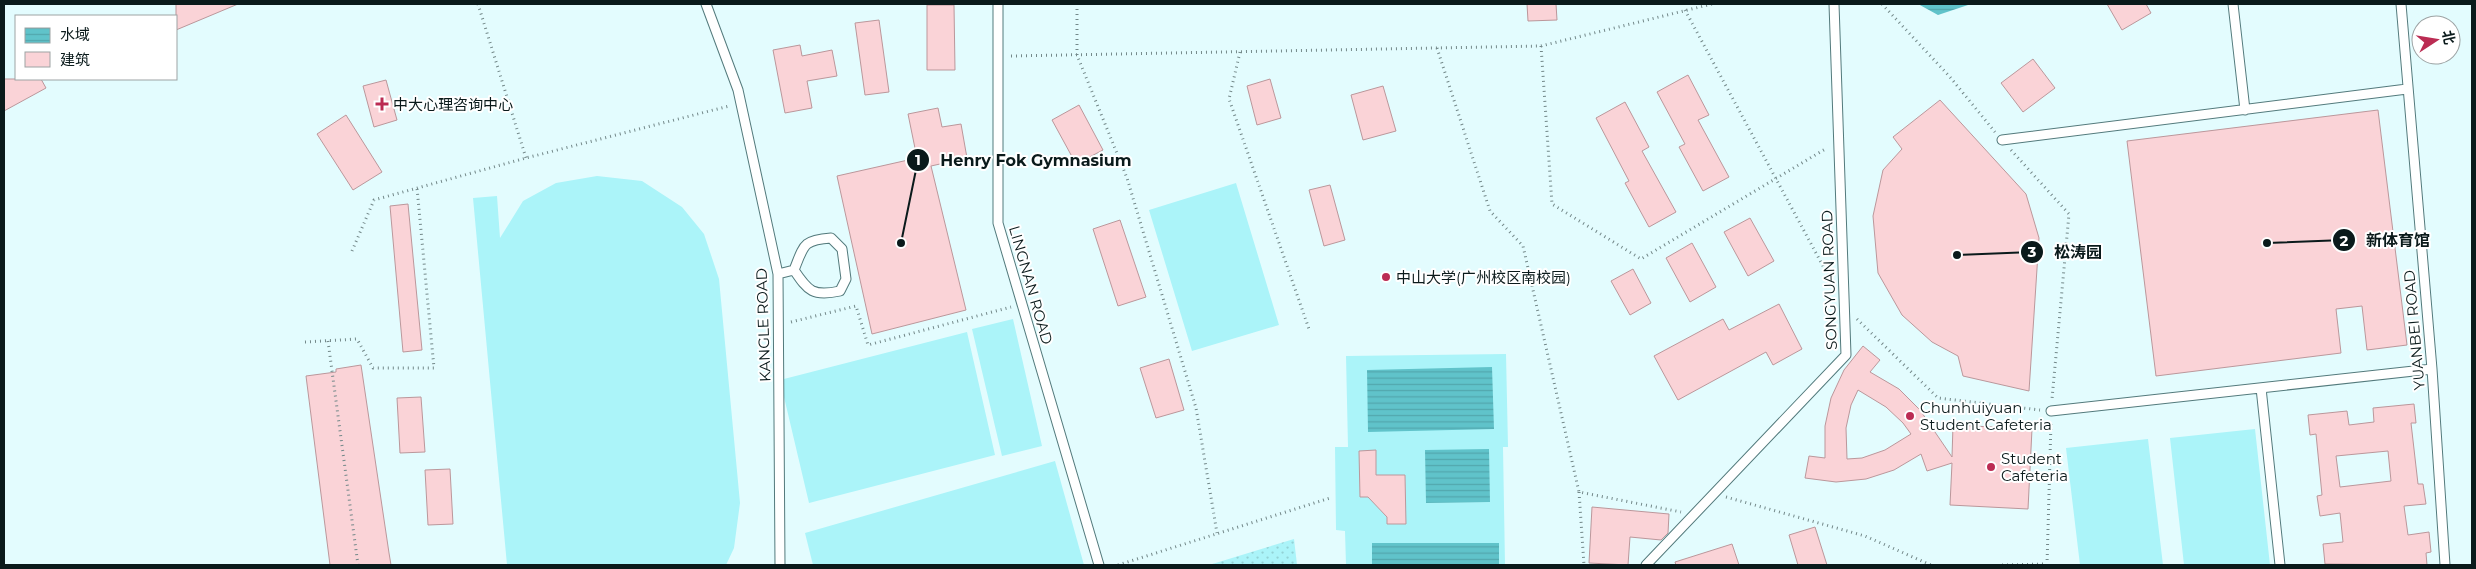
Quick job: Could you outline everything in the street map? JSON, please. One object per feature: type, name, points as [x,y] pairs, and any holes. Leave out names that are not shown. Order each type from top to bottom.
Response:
[{"type":"lane","name":"KANGLE ROAD","points":[[706,4],[738,90],[778,274],[780,565]]},
{"type":"lane","name":"LINGNAN ROAD","points":[[998,4],[998,223],[1099,565]]},
{"type":"lane","name":"SONGYUAN ROAD","points":[[1646,565],[1696,515],[1846,355],[1834,4]]},
{"type":"lane","points":[[2233,4],[2245,110]]},
{"type":"lane","name":"YUANBEI ROAD","points":[[2401,4],[2432,369],[2444,565]]},
{"type":"lane","points":[[2002,140],[2407,89]]},
{"type":"lane","points":[[831,238],[842,249],[846,279],[840,291],[824,294],[807,289],[794,270],[803,248],[812,239],[831,238]]},
{"type":"lane","points":[[778,274],[794,270]]},
{"type":"lane","points":[[2051,411],[2432,369]]},
{"type":"lane","points":[[2261,388],[2280,565]]},
{"type":"path","points":[[478,4],[526,158]]},
{"type":"path","points":[[1077,4],[1077,55],[1127,178],[1196,408],[1217,533]]},
{"type":"path","points":[[998,56],[1541,46],[1712,4]]},
{"type":"path","points":[[1882,4],[1950,77],[2002,140],[2069,214],[2051,411],[2046,565],[2002,565]]},
{"type":"path","points":[[1541,46],[1552,204],[1641,259],[1838,140]]},
{"type":"path","points":[[1437,48],[1490,212],[1524,246],[1579,492],[1584,565]]},
{"type":"path","points":[[1240,52],[1229,99],[1310,332]]},
{"type":"path","points":[[352,251],[374,200],[526,158],[741,103]]},
{"type":"path","points":[[305,342],[358,340],[373,368],[434,368],[417,188]]},
{"type":"path","points":[[778,326],[856,306],[868,345],[1022,304]]},
{"type":"path","points":[[328,341],[358,565]]},
{"type":"path","points":[[1579,492],[1696,515]]},
{"type":"path","points":[[1715,494],[1865,536],[1931,565]]},
{"type":"path","points":[[1118,565],[1330,498]]},
{"type":"shaded area","points":[[597,176],[642,181],[682,207],[704,234],[719,279],[740,503],[734,548],[726,565],[507,565],[473,198],[497,196],[500,238],[523,201],[556,183]]},
{"type":"shaded area","points":[[1236,183],[1279,325],[1192,351],[1149,210]]},
{"type":"shaded area","points":[[1013,319],[1042,446],[1002,456],[972,329]]},
{"type":"shaded area","points":[[967,332],[995,455],[809,503],[780,380]]},
{"type":"shaded area","points":[[1506,354],[1508,447],[1503,447],[1505,565],[1346,565],[1345,531],[1336,530],[1335,447],[1348,447],[1346,356]]},
{"type":"shaded area","points":[[2255,429],[2270,565],[2184,565],[2170,438]]},
{"type":"shaded area","points":[[2148,439],[2163,565],[2080,565],[2066,448]]},
{"type":"shaded area","points":[[1055,461],[1084,565],[813,565],[805,533]]},
{"type":"shaded area","points":[[1294,539],[1297,565],[1209,565]]},
{"type":"water","points":[[1918,4],[1971,4],[1938,15]]},
{"type":"water","points":[[1492,367],[1494,429],[1368,432],[1367,370]]},
{"type":"water","points":[[1489,449],[1490,502],[1426,503],[1425,450]]},
{"type":"water","points":[[1372,543],[1499,543],[1499,565],[1372,565]]},
{"type":"building","points":[[176,4],[238,4],[178,29],[178,15],[176,15]]},
{"type":"building","points":[[1527,4],[1556,4],[1557,20],[1528,21]]},
{"type":"building","points":[[2107,4],[2146,4],[2151,13],[2122,30]]},
{"type":"building","points":[[927,5],[954,5],[955,70],[927,70]]},
{"type":"building","points":[[879,20],[889,92],[865,95],[855,23]]},
{"type":"building","points":[[800,45],[802,56],[832,50],[837,76],[807,81],[812,108],[785,113],[773,50]]},
{"type":"building","points":[[2033,59],[2055,88],[2023,112],[2001,83]]},
{"type":"building","points":[[1688,75],[1709,115],[1698,120],[1729,177],[1703,191],[1679,147],[1685,144],[1657,92]]},
{"type":"building","points":[[4,79],[42,80],[46,88],[4,111]]},
{"type":"building","points":[[1270,79],[1281,118],[1257,125],[1247,86]]},
{"type":"building","points":[[386,80],[397,120],[374,127],[363,86]]},
{"type":"building","points":[[1383,86],[1396,131],[1363,140],[1351,95]]},
{"type":"building","points":[[1940,100],[2026,194],[2039,238],[2029,391],[1963,376],[1958,356],[1932,342],[1902,315],[1878,273],[1873,216],[1883,170],[1902,149],[1893,137]]},
{"type":"building","points":[[1625,102],[1649,147],[1642,151],[1676,212],[1649,227],[1625,183],[1629,181],[1596,118]]},
{"type":"building","points":[[1079,105],[1103,150],[1076,164],[1052,120]]},
{"type":"building","points":[[938,108],[942,127],[961,124],[967,158],[931,166],[966,310],[872,334],[837,176],[917,158],[908,114]]},
{"type":"building","points":[[2378,110],[2407,345],[2367,350],[2362,306],[2336,309],[2341,353],[2156,376],[2127,141]]},
{"type":"building","points":[[346,115],[382,172],[353,190],[317,134]]},
{"type":"building","points":[[1330,185],[1345,240],[1324,246],[1309,190]]},
{"type":"building","points":[[408,204],[422,350],[403,352],[390,206]]},
{"type":"building","points":[[1750,218],[1774,261],[1748,276],[1724,232]]},
{"type":"building","points":[[1120,220],[1146,297],[1118,306],[1093,229]]},
{"type":"building","points":[[1692,243],[1716,287],[1690,302],[1666,258]]},
{"type":"building","points":[[1633,269],[1651,303],[1630,315],[1611,281]]},
{"type":"building","points":[[1779,304],[1802,349],[1773,365],[1766,352],[1678,400],[1654,356],[1723,319],[1729,330]]},
{"type":"building","points":[[1863,346],[1880,360],[1870,372],[1899,389],[1920,410],[1952,457],[1953,425],[2032,429],[2028,509],[1950,505],[1952,463],[1927,471],[1921,454],[1894,470],[1866,479],[1836,482],[1805,478],[1809,456],[1825,458],[1825,426],[1831,398],[1844,370]],"holes":[[[1858,390],[1886,407],[1903,423],[1911,434],[1885,450],[1862,458],[1847,459],[1846,428],[1851,405]]]},
{"type":"building","points":[[1169,359],[1184,410],[1156,418],[1140,368]]},
{"type":"building","points":[[361,365],[391,565],[330,565],[306,376],[336,372],[336,369]]},
{"type":"building","points":[[421,397],[425,452],[400,453],[397,398]]},
{"type":"building","points":[[2414,404],[2416,423],[2411,423],[2418,484],[2423,484],[2426,504],[2404,506],[2408,535],[2429,532],[2431,552],[2426,553],[2427,565],[2325,564],[2323,544],[2343,542],[2340,513],[2320,516],[2317,496],[2322,495],[2316,434],[2310,435],[2308,415],[2347,411],[2349,425],[2374,422],[2373,408]],"holes":[[[2388,451],[2391,481],[2340,487],[2336,456]]]},
{"type":"building","points":[[1376,450],[1376,475],[1405,475],[1406,524],[1387,524],[1387,517],[1368,497],[1360,497],[1359,451]]},
{"type":"building","points":[[450,469],[453,524],[428,525],[425,470]]},
{"type":"building","points":[[1592,507],[1669,514],[1668,533],[1661,540],[1630,537],[1628,565],[1589,563]]},
{"type":"building","points":[[1815,527],[1827,565],[1798,565],[1789,535]]},
{"type":"building","points":[[1732,544],[1739,565],[1676,565],[1675,562]]},
{"type":"place","name":"中大心理咨询中心","points":[[382,104]]},
{"type":"place","name":"Henry Fok Gymnasium","points":[[901,243]]},
{"type":"place","name":"新体育馆","points":[[2267,243]]},
{"type":"place","name":"松涛园","points":[[1957,255]]},
{"type":"place","name":"中山大学(广州校区南校园)","points":[[1386,277]]},
{"type":"place","name":"Chunhuiyuan Student Cafeteria","points":[[1910,416]]},
{"type":"place","name":"Student Cafeteria","points":[[1991,467]]}]
